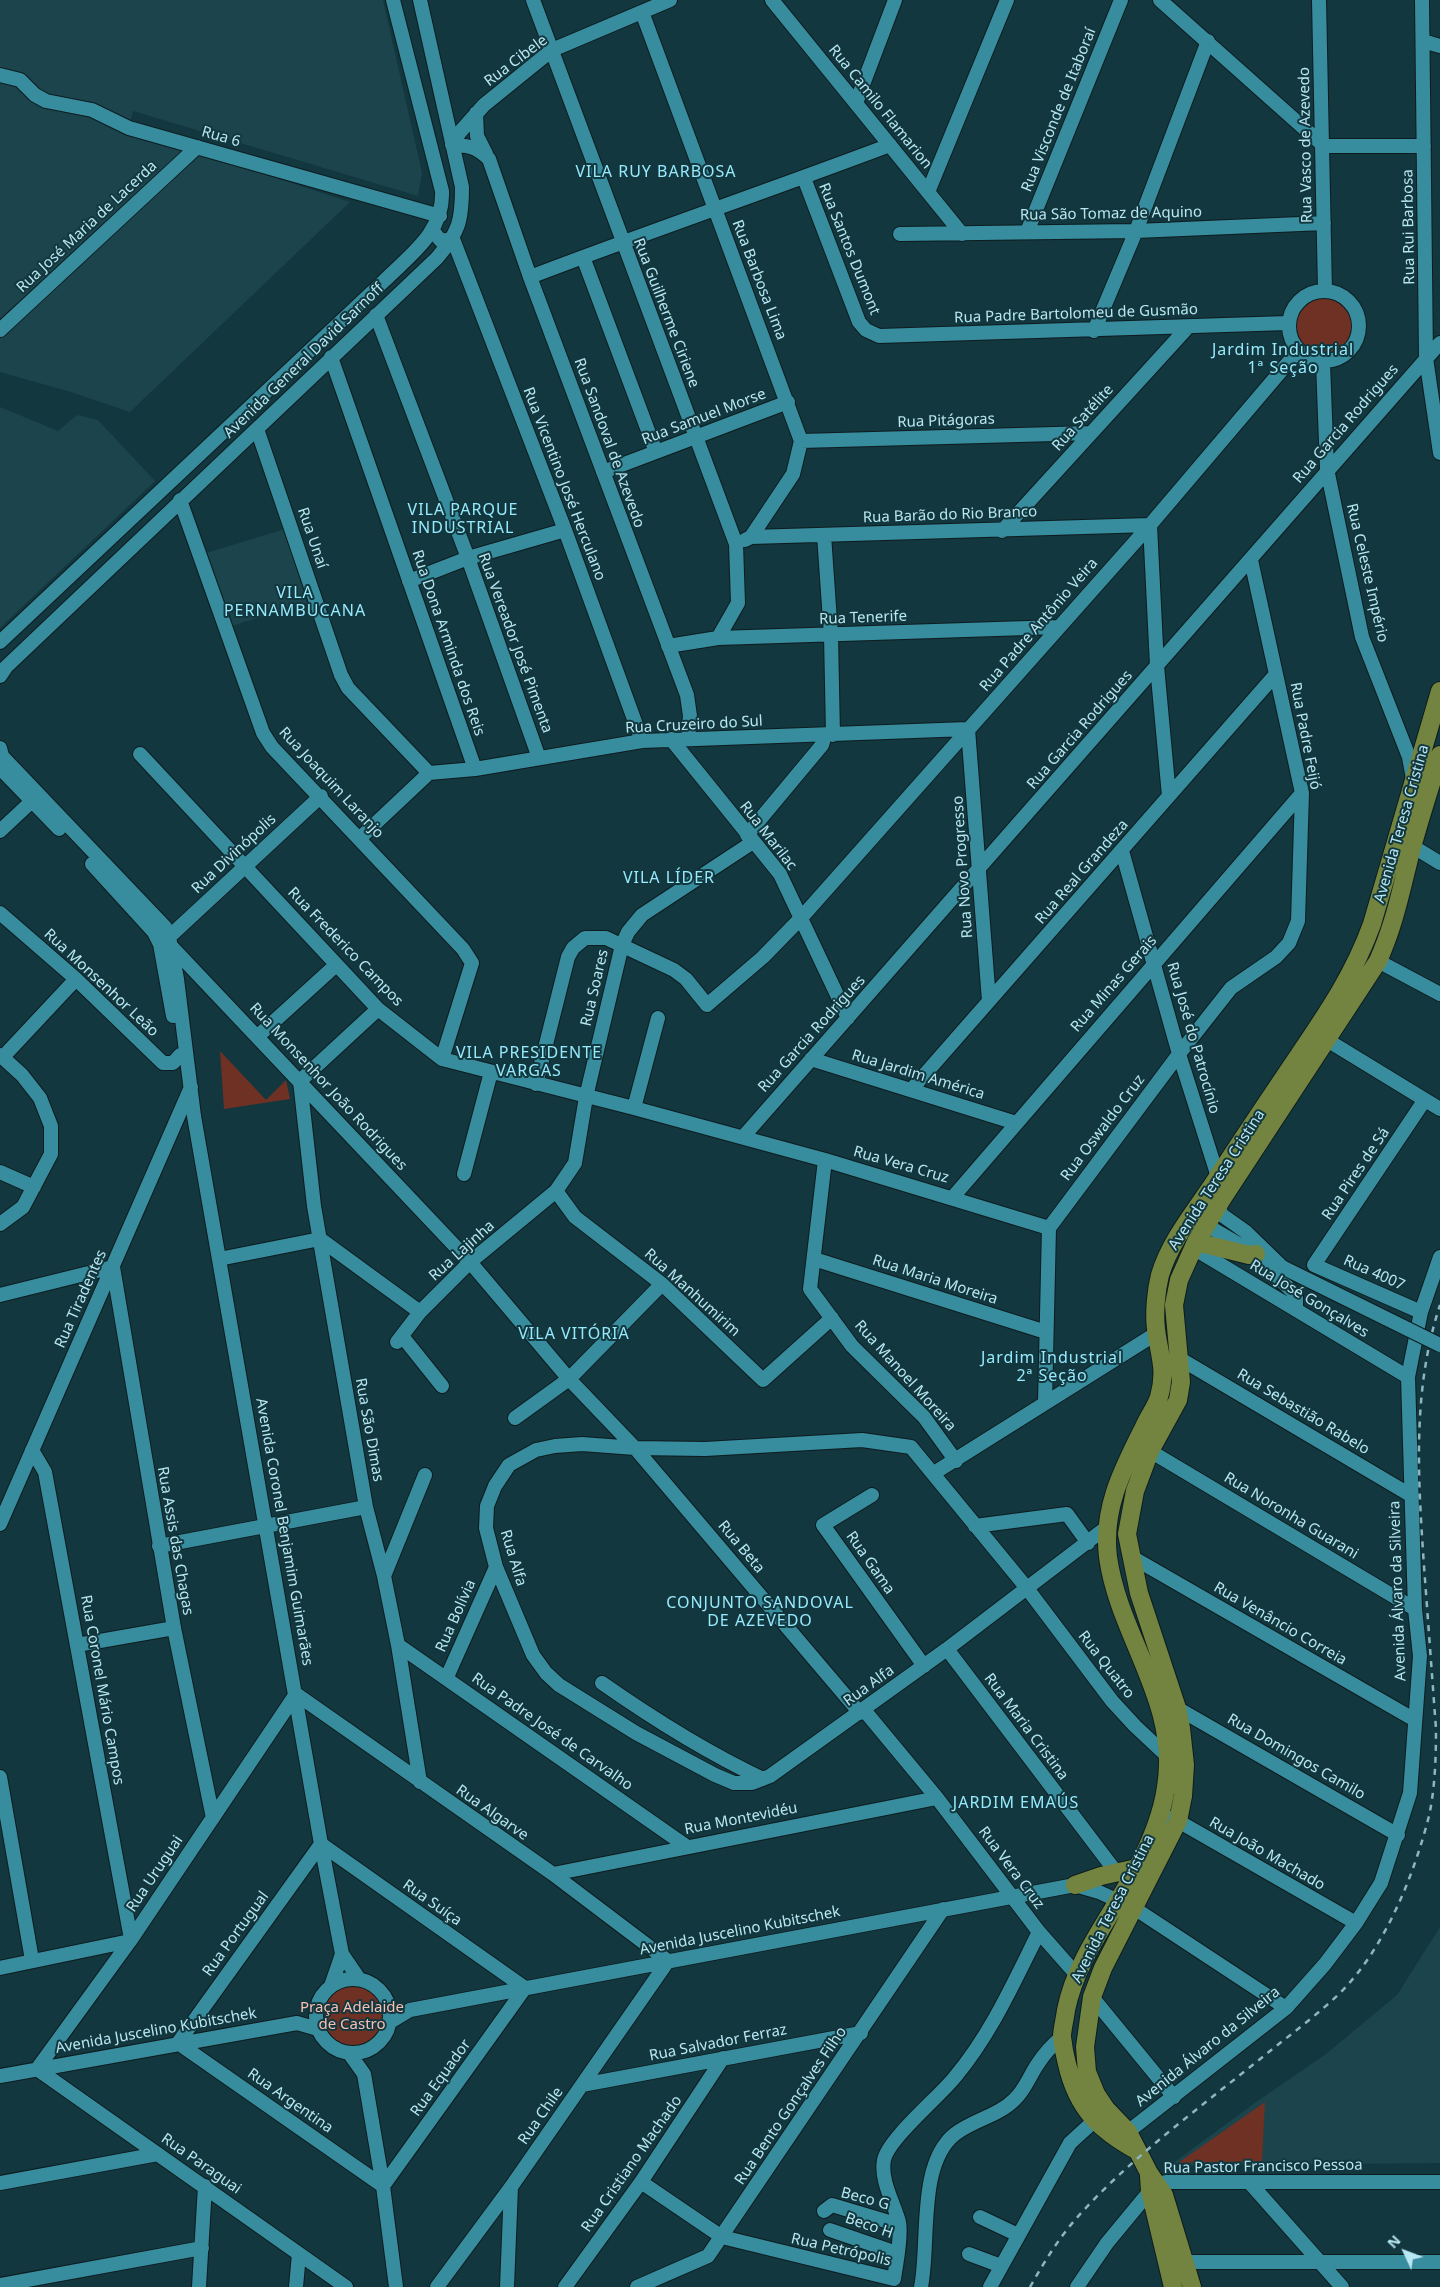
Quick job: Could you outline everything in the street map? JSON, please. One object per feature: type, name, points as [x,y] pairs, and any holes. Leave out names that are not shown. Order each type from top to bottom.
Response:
[{"type":"main road","name":"Avenida Teresa Cristina","points":[[1123,2136],[1094,2120],[1080,2102],[1071,2082],[1062,2037],[1070,1994],[1076,1974],[1137,1868],[1161,1815],[1167,1784],[1168,1756],[1160,1705],[1114,1585],[1108,1556],[1107,1526],[1110,1502],[1118,1480],[1159,1397],[1164,1364],[1157,1332],[1156,1301],[1160,1275],[1187,1221],[1333,1005],[1360,959],[1440,691]]},
{"type":"main road","name":"Avenida Teresa Cristina","points":[[1152,2183],[1138,2151],[1123,2136],[1096,2094],[1087,2072],[1085,2047],[1092,1997],[1114,1943],[1178,1821],[1183,1796],[1185,1764],[1177,1708],[1139,1593],[1130,1556],[1127,1534],[1135,1491],[1150,1451],[1178,1400],[1180,1382],[1174,1305],[1179,1280],[1194,1245],[1218,1205],[1378,961],[1391,932],[1412,846],[1440,755]]},
{"type":"main road","points":[[1206,1225],[1204,1216],[1218,1189],[1218,1177]]},
{"type":"main road","points":[[1194,1245],[1249,1255],[1259,1255]]},
{"type":"main road","points":[[1075,1885],[1116,1872],[1137,1868]]},
{"type":"main road","points":[[1152,2183],[1164,2195],[1192,2287]]},
{"type":"main road","points":[[1152,2183],[1173,2287]]},
{"type":"street","name":"Avenida General David Sarnoff","points":[[0,642],[385,280],[433,231],[440,216],[442,191],[393,0]]},
{"type":"street","name":"Avenida General David Sarnoff","points":[[0,676],[6,666],[437,258],[453,239],[462,211],[462,187],[420,0]]},
{"type":"street","name":"Rua Guilherme Ciriene","points":[[533,0],[621,242],[736,544],[738,603],[718,638]]},
{"type":"street","name":"Rua Cibele","points":[[454,149],[460,132],[476,113],[552,50],[670,0]]},
{"type":"street","name":"Rua Camilo Flamarion","points":[[772,0],[784,6],[856,103],[962,234]]},
{"type":"street","points":[[856,103],[895,0]]},
{"type":"street","points":[[928,192],[1007,0]]},
{"type":"street","name":"Rua Visconde de Itaboraí","points":[[1026,232],[1121,0]]},
{"type":"street","points":[[1160,0],[1324,146],[1424,146]]},
{"type":"street","name":"Rua Rui Barbosa","points":[[1422,0],[1426,358],[1440,453]]},
{"type":"street","name":"Rua Vasco de Azevedo","points":[[1317,2],[1324,146],[1325,290]]},
{"type":"street","name":"Rua Barbosa Lima","points":[[642,12],[801,441]]},
{"type":"street","points":[[1094,331],[1136,231],[1208,41]]},
{"type":"street","points":[[1423,41],[1440,46]]},
{"type":"street","name":"Rua 6","points":[[0,74],[20,80],[35,96],[46,101],[92,110],[129,128],[440,216]]},
{"type":"street","name":"Rua Sandoval de Azevedo","points":[[476,113],[477,136],[489,159],[530,277],[687,695],[690,716],[688,739]]},
{"type":"street","points":[[530,277],[621,242],[804,178],[890,145]]},
{"type":"street","name":"Rua José Maria de Lacerda","points":[[0,330],[197,147]]},
{"type":"street","points":[[431,147],[446,154],[454,149],[489,159]]},
{"type":"street","name":"Rua Santos Dumont","points":[[804,178],[859,322],[866,330]]},
{"type":"street","name":"Rua São Tomaz de Aquino","points":[[900,234],[1136,231],[1324,223]]},
{"type":"street","points":[[433,231],[441,240],[453,239]]},
{"type":"street","name":"Rua Vicentino José Herculano","points":[[453,239],[565,530],[642,741]]},
{"type":"street","points":[[583,257],[656,452]]},
{"type":"street","points":[[1325,290],[1347,298],[1359,318],[1360,330],[1350,351],[1340,358],[1323,362],[1307,358],[1298,351],[1292,341],[1288,324],[1294,306],[1302,298],[1313,292],[1325,290]]},
{"type":"street","name":"Rua Vereador José Pimenta","points":[[376,314],[468,558],[539,758]]},
{"type":"street","name":"Rua Padre Bartolomeu de Gusmão","points":[[866,330],[879,336],[1288,324]]},
{"type":"street","name":"Rua Satélite","points":[[1002,530],[1188,327]]},
{"type":"street","name":"Rua Garcia Rodrigues","points":[[743,1138],[1251,560],[1327,469],[1440,343]]},
{"type":"street","name":"Rua Padre Antônio Veira","points":[[622,945],[674,970],[686,979],[707,1005],[763,957],[801,918],[1150,525],[1298,351]]},
{"type":"street","name":"Rua Dona Arminda dos Reis","points":[[331,357],[475,769]]},
{"type":"street","name":"Rua Celeste Império","points":[[1323,362],[1327,469],[1362,637],[1409,757],[1414,782]]},
{"type":"street","name":"Rua Samuel Morse","points":[[603,472],[788,402]]},
{"type":"street","name":"Rua Unaí","points":[[257,428],[341,676],[348,688],[429,773]]},
{"type":"street","name":"Rua Pitágoras","points":[[801,441],[1091,433]]},
{"type":"street","points":[[736,544],[751,537],[793,474],[801,441]]},
{"type":"street","name":"Rua Joaquim Laranjo","points":[[180,500],[263,733],[272,747],[321,796],[464,948],[472,963],[442,1059]]},
{"type":"street","points":[[1150,525],[1157,666],[1169,796]]},
{"type":"street","name":"Rua Barão do Rio Branco","points":[[751,537],[1150,525]]},
{"type":"street","points":[[409,581],[468,558],[565,530]]},
{"type":"street","points":[[824,535],[830,635],[829,735]]},
{"type":"street","name":"Rua Padre Feijó","points":[[1251,560],[1302,793],[1298,921]]},
{"type":"street","name":"Rua Tenerife","points":[[668,646],[718,638],[1058,627]]},
{"type":"street","name":"Rua Real Grandeza","points":[[911,1090],[1276,674]]},
{"type":"street","name":"Rua Cruzeiro do Sul","points":[[429,773],[475,769],[642,741],[968,729]]},
{"type":"street","name":"Rua Novo Progresso","points":[[968,729],[989,1002]]},
{"type":"street","name":"Rua Soares","points":[[556,1191],[575,1163],[586,1097],[622,945],[628,932],[642,915],[750,838],[829,735]]},
{"type":"street","name":"Rua Marilac","points":[[671,739],[780,874],[848,1018]]},
{"type":"street","name":"Rua Monsenhor João Rodrigues","points":[[0,748],[2,756],[165,927],[167,942]]},
{"type":"street","name":"Rua Frederico Campos","points":[[140,754],[378,1009],[442,1059],[743,1138]]},
{"type":"street","name":"Rua Monsenhor João Rodrigues","points":[[0,768],[154,932],[167,942],[258,1036],[470,1262],[569,1379],[635,1448]]},
{"type":"street","points":[[360,838],[429,773]]},
{"type":"street","name":"Rua Minas Gerais","points":[[952,1197],[1302,793]]},
{"type":"street","name":"Rua Divinópolis","points":[[167,942],[245,865],[321,796]]},
{"type":"street","points":[[0,831],[32,801]]},
{"type":"street","points":[[1412,846],[1440,863]]},
{"type":"street","name":"Rua José do Patrocínio","points":[[1122,851],[1179,1054],[1218,1177]]},
{"type":"street","name":"Rua Monsenhor Leão","points":[[0,913],[76,979],[163,1064],[172,1063],[180,1055]]},
{"type":"street","name":"Rua Oswaldo Cruz","points":[[1050,1228],[1179,1054],[1231,988],[1276,957],[1289,942],[1298,921]]},
{"type":"street","points":[[536,1084],[568,957],[573,948],[585,938],[606,938],[622,945]]},
{"type":"street","name":"Avenida Coronel Benjamim Guimarães","points":[[167,942],[177,979],[188,1092]]},
{"type":"street","name":"Avenida Coronel Benjamim Guimarães","points":[[167,942],[180,1055],[194,1116],[321,1844],[342,1954],[359,1979]]},
{"type":"street","points":[[1378,961],[1440,994]]},
{"type":"street","points":[[258,1036],[336,965]]},
{"type":"street","points":[[177,979],[186,969],[194,970]]},
{"type":"street","points":[[0,1224],[23,1207],[51,1154],[51,1126],[40,1098],[22,1075],[2,1056],[76,979]]},
{"type":"street","points":[[300,1081],[378,1009]]},
{"type":"street","points":[[634,1108],[658,1018]]},
{"type":"street","points":[[1327,1040],[1424,1101],[1440,1109]]},
{"type":"street","name":"Rua Jardim América","points":[[811,1059],[1016,1123]]},
{"type":"street","points":[[464,1174],[491,1072]]},
{"type":"street","name":"Rua São Dimas","points":[[300,1081],[320,1239],[366,1507],[384,1576],[398,1645],[420,1782]]},
{"type":"street","name":"Rua Tiradentes","points":[[0,1524],[188,1092]]},
{"type":"street","name":"Rua Pires de Sá","points":[[1314,1265],[1424,1101]]},
{"type":"street","name":"Rua Vera Cruz","points":[[743,1138],[826,1160],[1050,1228]]},
{"type":"street","points":[[814,1259],[826,1160]]},
{"type":"street","points":[[0,1172],[34,1187]]},
{"type":"street","name":"Rua Lajinha","points":[[442,1386],[400,1339],[420,1312],[470,1262],[556,1191]]},
{"type":"street","name":"Rua Manhumirim","points":[[556,1191],[574,1217],[662,1284],[763,1380],[832,1318]]},
{"type":"street","points":[[1218,1205],[1222,1215],[1259,1244],[1283,1267]]},
{"type":"street","points":[[1206,1225],[1259,1255],[1440,1345]]},
{"type":"street","points":[[1045,1402],[1050,1228]]},
{"type":"street","points":[[219,1259],[320,1239],[420,1312]]},
{"type":"street","name":"Rua José Gonçalves","points":[[1194,1245],[1296,1310],[1408,1377]]},
{"type":"street","points":[[1259,1255],[1273,1273],[1296,1295],[1296,1310]]},
{"type":"street","name":"Avenida Álvaro da Silveira","points":[[1123,2136],[1286,2008],[1325,1964],[1356,1923],[1381,1883],[1410,1793],[1420,1656],[1415,1609],[1408,1377],[1421,1312],[1440,1257]]},
{"type":"street","name":"Rua Manoel Moreira","points":[[814,1259],[810,1289],[852,1346],[924,1417],[956,1461]]},
{"type":"street","name":"Rua Maria Moreira","points":[[814,1259],[1046,1332]]},
{"type":"street","name":"Rua 4007","points":[[1314,1265],[1421,1312]]},
{"type":"street","points":[[0,1295],[112,1268]]},
{"type":"street","name":"Rua Assis das Chagas","points":[[112,1268],[159,1546],[212,1818]]},
{"type":"street","points":[[515,1418],[569,1379],[662,1284]]},
{"type":"street","points":[[934,1473],[956,1461],[1045,1402],[1157,1332]]},
{"type":"street","name":"Rua Sebastião Rabelo","points":[[1177,1357],[1412,1496]]},
{"type":"street","name":"Rua Alfa","points":[[1026,1587],[911,1447],[862,1440],[705,1449],[635,1448],[582,1444],[555,1446],[536,1450],[509,1465],[495,1486],[488,1506],[486,1528],[496,1567],[533,1655],[546,1673],[559,1686],[636,1733],[715,1775],[734,1783],[752,1783],[763,1779],[862,1712],[1107,1526]]},
{"type":"street","name":"Rua Beta","points":[[635,1448],[862,1712]]},
{"type":"street","name":"Rua Coronel Mário Campos","points":[[32,1450],[44,1472],[131,1940]]},
{"type":"street","name":"Rua Noronha Guarani","points":[[1150,1451],[1415,1609]]},
{"type":"street","points":[[384,1576],[425,1475]]},
{"type":"street","name":"Rua Gama","points":[[872,1495],[823,1525],[924,1666]]},
{"type":"street","points":[[159,1546],[366,1507]]},
{"type":"street","points":[[975,1526],[1067,1514],[1088,1542]]},
{"type":"street","name":"Rua Venâncio Correia","points":[[1130,1556],[1415,1720]]},
{"type":"street","name":"Rua Bolívia","points":[[447,1678],[496,1567]]},
{"type":"street","name":"Rua Quatro","points":[[1026,1587],[1112,1702],[1168,1756]]},
{"type":"street","points":[[77,1645],[174,1628]]},
{"type":"street","name":"Rua Padre José de Carvalho","points":[[398,1645],[686,1846]]},
{"type":"street","name":"Rua Maria Cristina","points":[[947,1649],[1116,1872]]},
{"type":"street","points":[[602,1683],[636,1707],[716,1755],[763,1779]]},
{"type":"street","name":"Rua Algarve","points":[[296,1694],[552,1874],[668,1961]]},
{"type":"street","name":"Rua Uruguai","points":[[37,2069],[131,1940],[296,1694]]},
{"type":"street","name":"Rua Domingos Camilo","points":[[1177,1708],[1398,1835]]},
{"type":"street","name":"Rua Vera Cruz","points":[[862,1712],[937,1798],[1039,1932],[1076,1974]]},
{"type":"street","points":[[0,1777],[32,1960]]},
{"type":"street","name":"Rua Montevidéu","points":[[552,1874],[686,1846],[937,1798]]},
{"type":"street","name":"Rua João Machado","points":[[1161,1815],[1178,1821],[1356,1923]]},
{"type":"street","name":"Rua Suíça","points":[[321,1844],[525,1988]]},
{"type":"street","name":"Rua Portugual","points":[[178,2043],[321,1844]]},
{"type":"street","points":[[1075,1885],[1118,1900],[1134,1908],[1286,2008]]},
{"type":"street","name":"Avenida Juscelino Kubitschek","points":[[390,2022],[410,2010],[1075,1885]]},
{"type":"street","name":"Rua Bento Gonçalves Filho","points":[[636,2287],[708,2256],[943,1909]]},
{"type":"street","name":"Rua Petrópolis","points":[[640,2182],[722,2237],[894,2279],[899,2224],[883,2170],[884,2158],[892,2145],[955,2077],[975,2050],[996,2017],[1039,1932]]},
{"type":"street","points":[[0,1968],[131,1940]]},
{"type":"street","name":"Avenida Coronel Benjamim Guimarães","points":[[331,1986],[342,1954]]},
{"type":"street","name":"Rua Chile","points":[[437,2287],[511,2187],[668,1961]]},
{"type":"street","points":[[359,1979],[377,1987],[388,2003],[390,2022],[387,2032],[372,2048],[360,2053],[349,2053],[330,2046],[318,2029],[316,2012],[324,1993],[331,1986],[344,1980],[359,1979]]},
{"type":"street","name":"Rua Equador","points":[[383,2186],[525,1988]]},
{"type":"street","points":[[1092,1997],[1174,2097]]},
{"type":"street","name":"Avenida Juscelino Kubitschek","points":[[388,2003],[410,2010]]},
{"type":"street","points":[[297,2023],[316,2012]]},
{"type":"street","name":"Avenida Juscelino Kubitschek","points":[[0,2076],[297,2023],[318,2029]]},
{"type":"street","name":"Rua Salvador Ferraz","points":[[582,2085],[860,2033]]},
{"type":"street","points":[[921,2287],[925,2269],[930,2184],[936,2161],[943,2146],[954,2134],[974,2122],[1006,2108],[1021,2094],[1048,2049],[1062,2037]]},
{"type":"street","name":"Rua Argentina","points":[[178,2043],[383,2186]]},
{"type":"street","points":[[364,2074],[372,2048]]},
{"type":"street","points":[[349,2053],[364,2074],[383,2186],[396,2287]]},
{"type":"street","name":"Rua Cristiano Machado","points":[[565,2287],[640,2182],[723,2058]]},
{"type":"street","name":"Rua Paraguai","points":[[37,2069],[346,2287]]},
{"type":"street","points":[[990,2287],[1070,2143],[1094,2120]]},
{"type":"street","points":[[0,2183],[158,2154]]},
{"type":"street","name":"Rua Pastor Francisco Pessoa","points":[[1077,2287],[1152,2183],[1440,2182]]},
{"type":"street","points":[[1250,2183],[1342,2287]]},
{"type":"street","points":[[199,2287],[205,2186]]},
{"type":"street","points":[[507,2287],[511,2187]]},
{"type":"street","name":"Beco G","points":[[824,2212],[832,2205],[899,2224]]},
{"type":"street","points":[[980,2217],[1018,2235]]},
{"type":"street","name":"Beco H","points":[[830,2230],[897,2254]]},
{"type":"street","points":[[0,2284],[202,2248]]},
{"type":"street","points":[[296,2287],[299,2254]]},
{"type":"street","points":[[969,2254],[1001,2266]]},
{"type":"street","points":[[1185,2262],[1440,2262]]},
{"type":"shaded area","points":[[0,0],[383,0],[422,173],[418,196],[133,111],[128,130],[350,202],[130,412],[71,392],[0,372]]},
{"type":"shaded area","points":[[0,407],[58,431],[77,415],[98,420],[155,481],[0,628]]},
{"type":"shaded area","points":[[285,529],[307,603],[228,627],[206,553]]},
{"type":"shaded area","points":[[1440,1927],[1440,2163],[1169,2166],[1326,2054],[1397,1995]]},
{"type":"green space","points":[[1324,295],[1336,298],[1346,304],[1352,314],[1355,326],[1352,338],[1346,348],[1336,354],[1324,357],[1312,354],[1302,348],[1296,338],[1293,326],[1296,314],[1302,304],[1312,298]]},
{"type":"green space","points":[[220,1051],[266,1100],[286,1080],[290,1099],[224,1109]]},
{"type":"green space","name":"Praça Adelaide de Castro","points":[[353,1983],[366,1986],[377,1993],[384,2004],[387,2017],[384,2030],[377,2041],[366,2048],[353,2051],[340,2048],[329,2041],[322,2030],[319,2017],[322,2004],[329,1993],[340,1986]]},
{"type":"green space","points":[[1265,2102],[1262,2161],[1178,2163]]},
{"type":"railway","points":[[1030,2287],[1050,2253],[1074,2221],[1118,2176],[1168,2132],[1308,2021],[1343,1990],[1358,1972],[1385,1931],[1407,1885],[1429,1816],[1435,1773],[1436,1729],[1420,1500],[1419,1434],[1425,1369],[1440,1305]]},
{"type":"district","name":"VILA RUY BARBOSA","points":[[656,172]]},
{"type":"district","name":"Jardim Industrial 1ª Seção","points":[[1283,359]]},
{"type":"district","name":"VILA PARQUE INDUSTRIAL","points":[[463,519]]},
{"type":"district","name":"VILA PERNAMBUCANA","points":[[295,602]]},
{"type":"district","name":"VILA LÍDER","points":[[669,878]]},
{"type":"district","name":"VILA PRESIDENTE VARGAS","points":[[529,1062]]},
{"type":"district","name":"VILA VITÓRIA","points":[[574,1334]]},
{"type":"district","name":"Jardim Industrial 2ª Seção","points":[[1052,1367]]},
{"type":"district","name":"CONJUNTO SANDOVAL DE AZEVEDO","points":[[760,1612]]},
{"type":"district","name":"JARDIM EMAÚS","points":[[1016,1803]]}]
